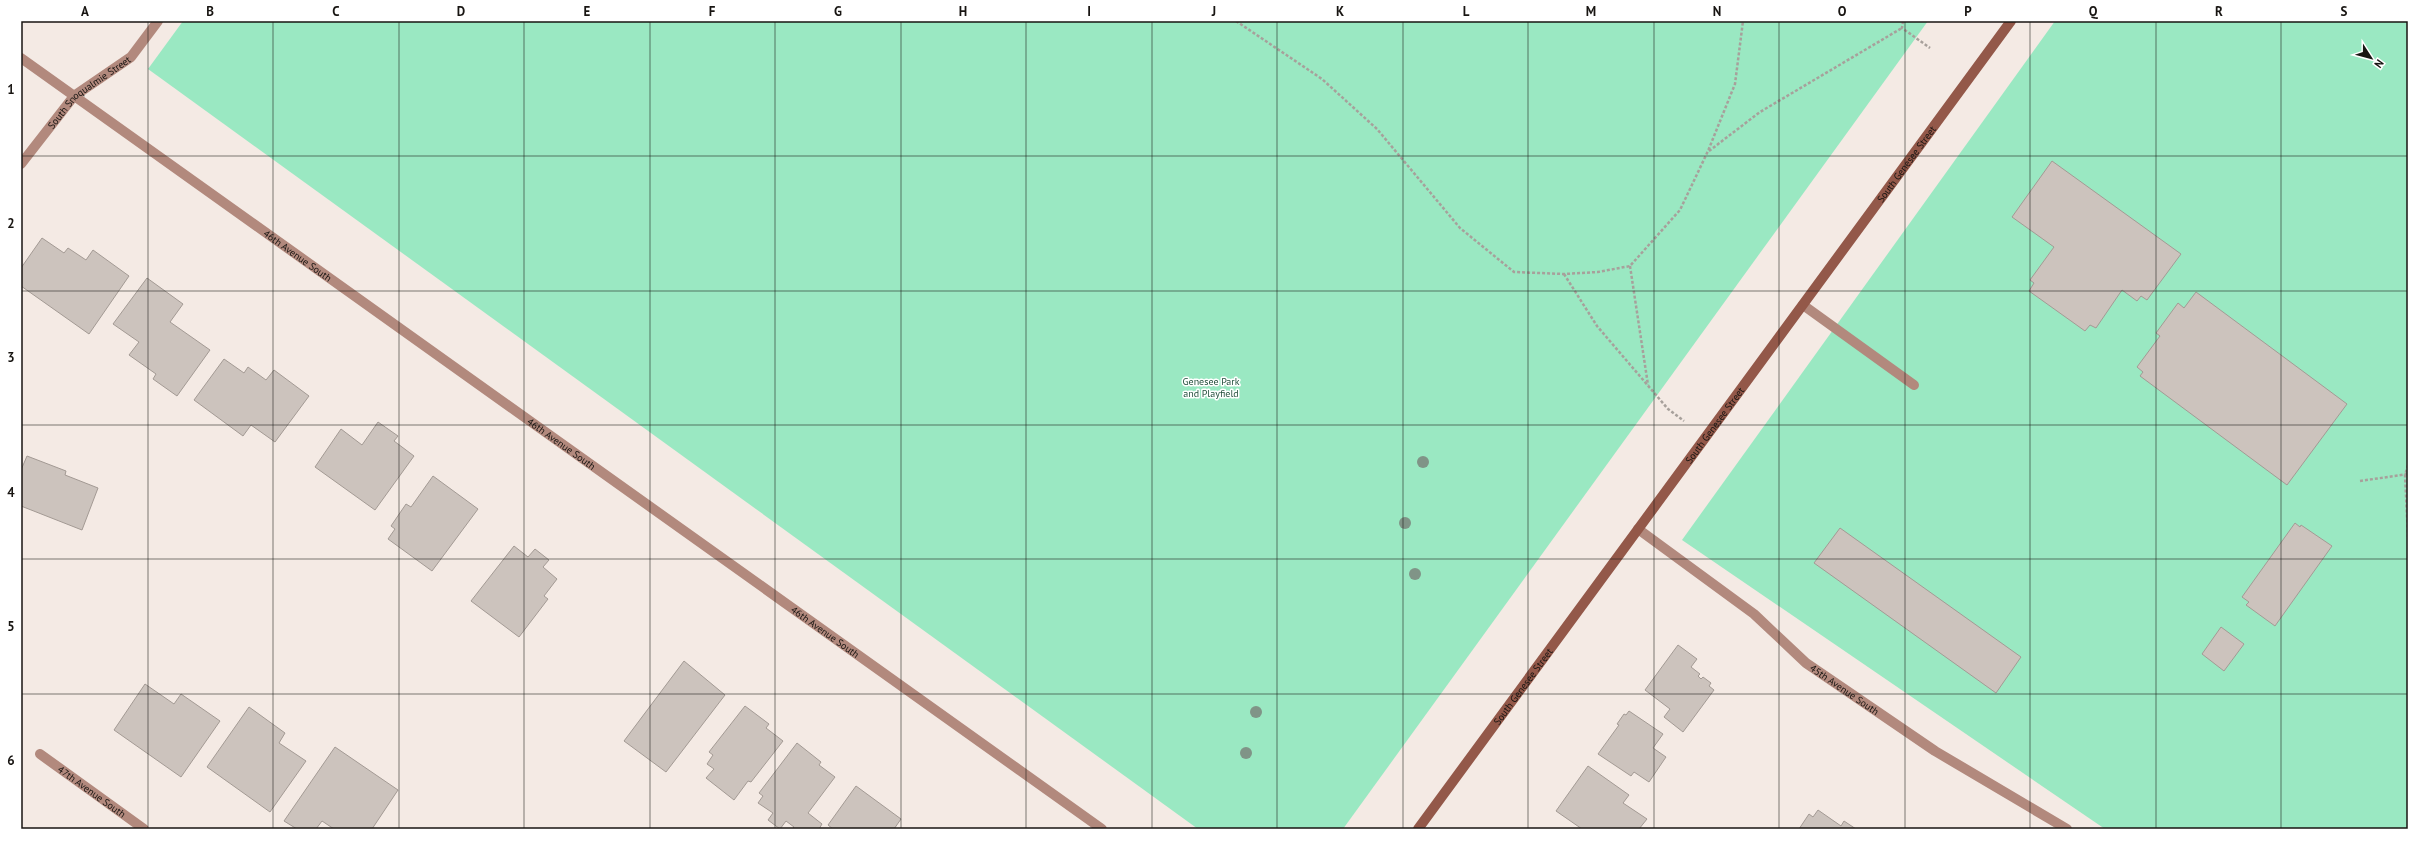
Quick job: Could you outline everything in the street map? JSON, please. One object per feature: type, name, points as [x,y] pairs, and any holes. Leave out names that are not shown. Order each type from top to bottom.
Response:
[{"type":"street","name":"South Snoqualmie Street","points":[[21,164],[74,96],[131,57],[158,21]]},
{"type":"street","name":"South Genesee Street","points":[[1418,829],[2011,21]]},
{"type":"street","name":"46th Avenue South","points":[[21,58],[1102,829]]},
{"type":"street","points":[[1803,305],[1914,385]]},
{"type":"street","name":"45th Avenue South","points":[[1638,529],[1754,614],[1812,667],[1935,752],[2067,829]]},
{"type":"street","name":"47th Avenue South","points":[[40,754],[144,829]]},
{"type":"path","points":[[1236,21],[1322,79],[1377,129],[1460,228],[1514,272],[1564,274],[1598,272],[1630,266],[1680,210],[1708,151],[1735,84],[1743,21]]},
{"type":"path","points":[[1902,28],[1903,21]]},
{"type":"path","points":[[1708,151],[1760,112],[1902,28]]},
{"type":"path","points":[[1902,28],[1930,48]]},
{"type":"path","points":[[1630,266],[1648,386]]},
{"type":"path","points":[[1564,274],[1596,326],[1674,414]]},
{"type":"path","points":[[2408,465],[2406,474],[2408,537]]},
{"type":"path","points":[[2360,481],[2406,474]]},
{"type":"green space","name":"Genesee Park and Playfield","points":[[183,21],[1928,21],[1343,829],[1198,829],[148,69]]},
{"type":"green space","points":[[2055,21],[2408,21],[2408,829],[2105,829],[1682,540]]},
{"type":"building","points":[[2052,161],[2181,254],[2147,300],[2141,296],[2137,301],[2122,290],[2096,328],[2090,325],[2085,331],[2029,291],[2034,283],[2030,280],[2054,247],[2012,217]]},
{"type":"building","points":[[42,238],[64,253],[68,248],[86,260],[93,250],[129,276],[89,334],[21,286],[21,268]]},
{"type":"building","points":[[147,278],[183,304],[170,322],[210,350],[177,396],[153,379],[156,374],[129,355],[139,342],[113,324]]},
{"type":"building","points":[[2196,292],[2347,404],[2287,485],[2140,376],[2143,372],[2137,367],[2160,336],[2156,333],[2178,303],[2184,308]]},
{"type":"building","points":[[224,359],[244,373],[248,367],[266,380],[274,370],[309,396],[275,442],[251,425],[243,436],[194,400]]},
{"type":"building","points":[[378,422],[398,436],[394,441],[414,456],[375,510],[315,467],[341,429],[362,445]]},
{"type":"building","points":[[27,456],[66,471],[65,475],[98,488],[82,530],[21,506],[21,470]]},
{"type":"building","points":[[433,476],[478,509],[432,571],[388,539],[395,529],[391,526],[406,504],[411,507]]},
{"type":"building","points":[[2295,523],[2300,527],[2301,525],[2332,546],[2275,626],[2246,605],[2249,602],[2242,597]]},
{"type":"building","points":[[1840,528],[2021,657],[1996,693],[1814,563]]},
{"type":"building","points":[[514,546],[528,557],[535,549],[549,560],[543,567],[557,579],[544,596],[548,599],[519,637],[471,601]]},
{"type":"building","points":[[2221,627],[2244,644],[2224,671],[2202,654]]},
{"type":"building","points":[[1678,645],[1697,659],[1691,667],[1700,674],[1698,676],[1701,679],[1703,677],[1711,683],[1709,686],[1714,690],[1683,732],[1664,717],[1670,709],[1645,690]]},
{"type":"building","points":[[684,661],[725,695],[666,772],[624,741]]},
{"type":"building","points":[[145,684],[174,704],[181,694],[220,721],[181,777],[114,730]]},
{"type":"building","points":[[745,706],[769,724],[766,728],[783,741],[751,782],[748,781],[734,800],[706,778],[714,769],[707,764],[713,755],[709,752]]},
{"type":"building","points":[[249,707],[285,733],[279,743],[306,761],[270,812],[207,767]]},
{"type":"building","points":[[1629,711],[1663,734],[1653,748],[1666,757],[1649,782],[1634,772],[1631,776],[1598,754],[1619,725],[1617,724],[1624,714],[1626,715]]},
{"type":"building","points":[[797,743],[821,762],[819,765],[835,777],[808,813],[822,824],[819,829],[792,829],[794,827],[786,821],[780,829],[768,820],[773,813],[758,803],[763,796],[759,793]]},
{"type":"building","points":[[335,747],[398,790],[372,829],[334,829],[322,821],[316,829],[297,829],[284,821]]},
{"type":"building","points":[[1588,766],[1629,795],[1623,803],[1647,819],[1639,829],[1582,829],[1556,811]]},
{"type":"building","points":[[856,786],[901,819],[894,829],[833,829],[828,825]]},
{"type":"building","points":[[1818,810],[1841,826],[1844,821],[1856,829],[1799,829],[1809,814],[1813,817]]}]
